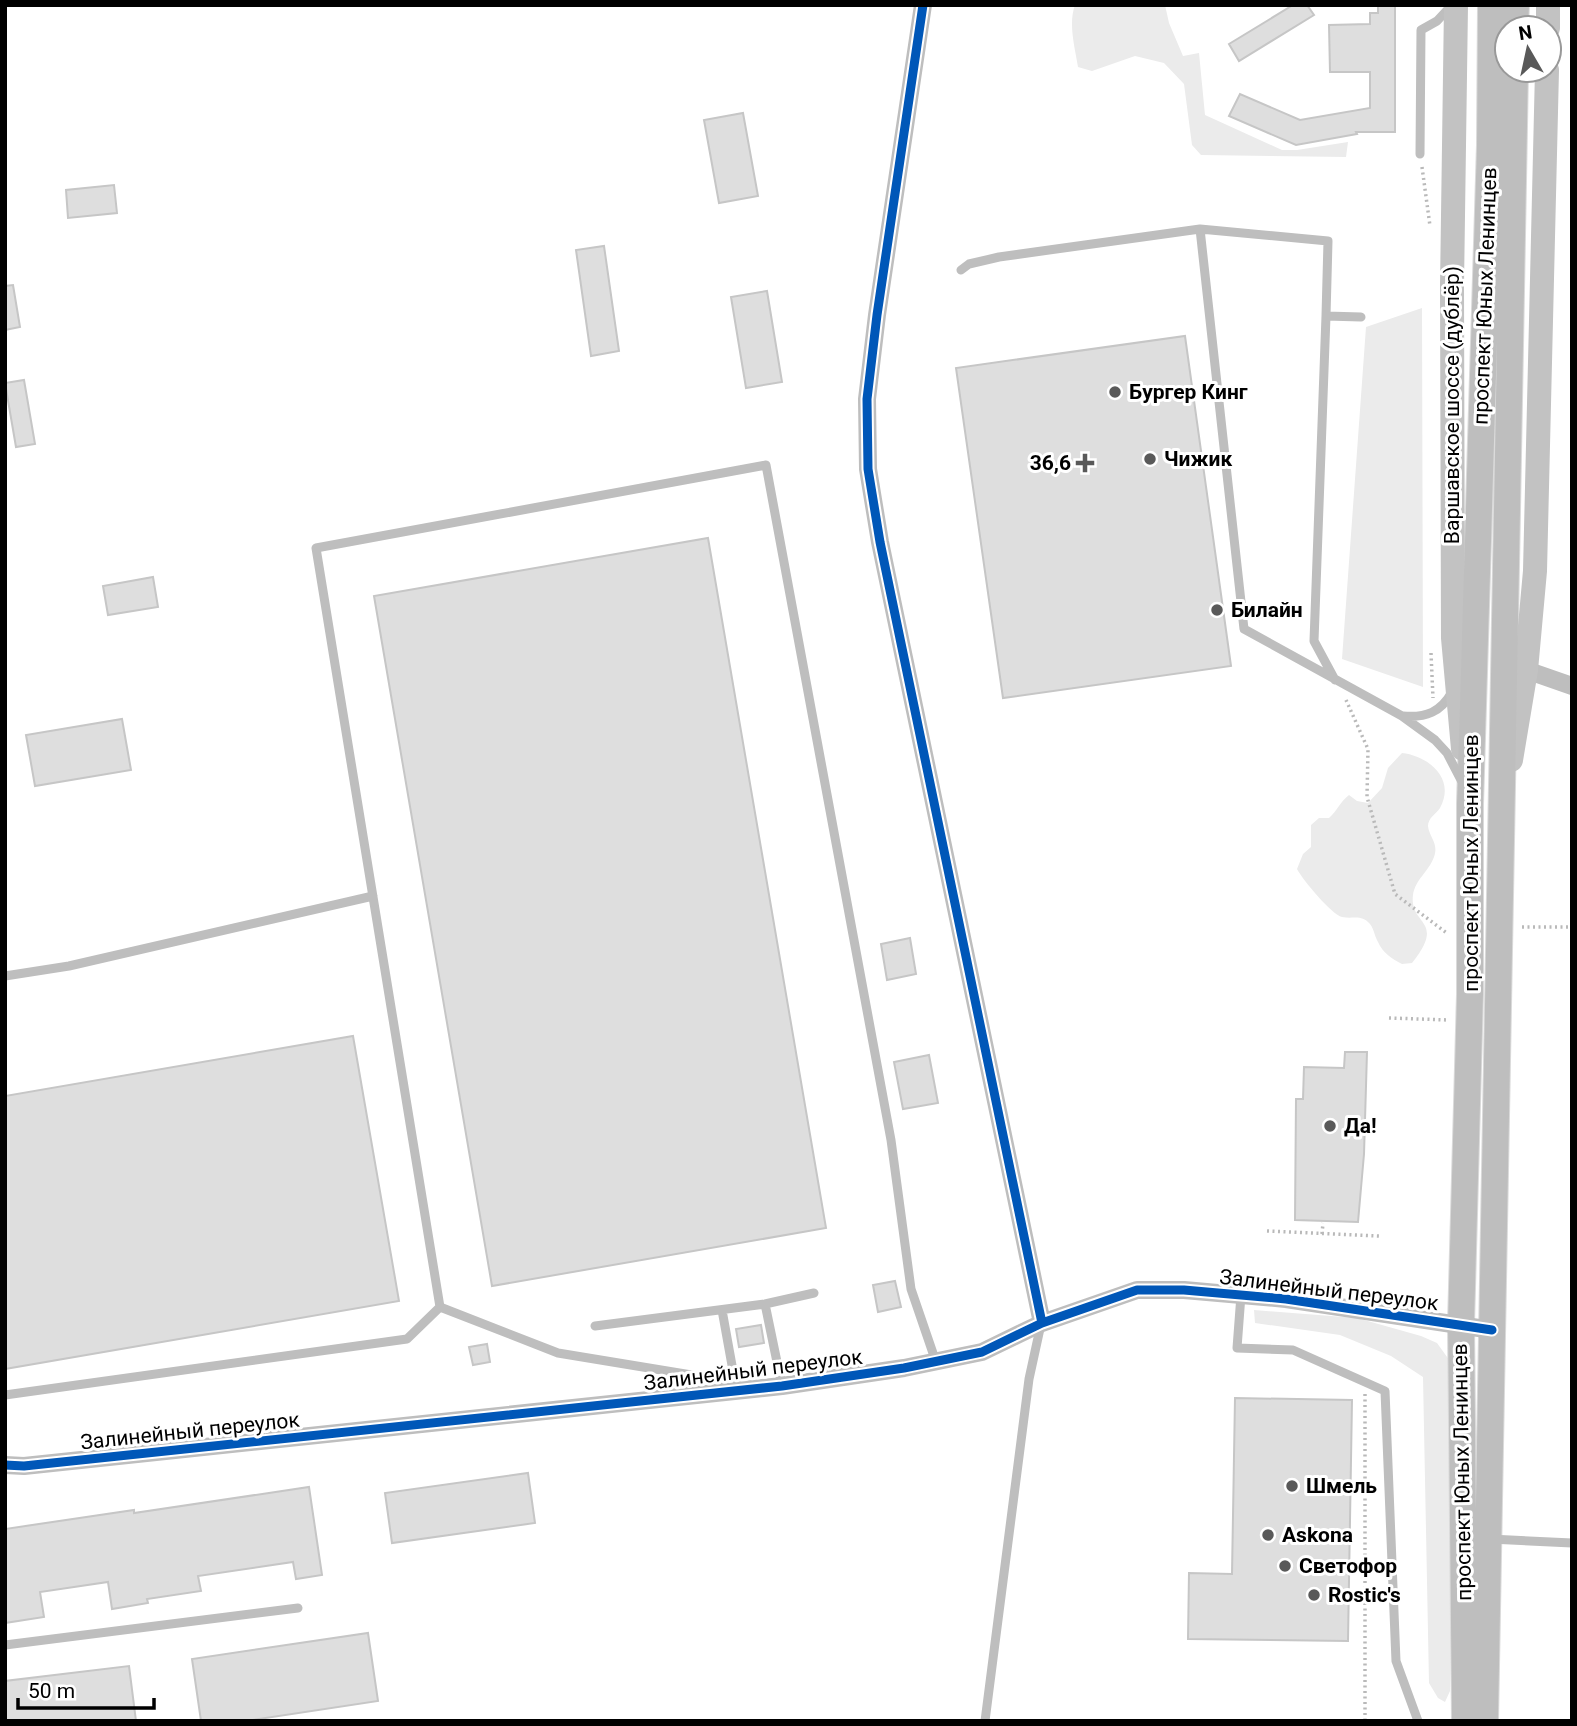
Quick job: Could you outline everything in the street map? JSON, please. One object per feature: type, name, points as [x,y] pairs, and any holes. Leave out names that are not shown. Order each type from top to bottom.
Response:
[{"type":"main road","name":"Варшавское шоссе (дублёр)","points":[[1454,5],[1453,638],[1470,804]]},
{"type":"main road","name":"проспект Юных Ленинцев","points":[[1485,1721],[1503,809],[1502,145],[1491,5]]},
{"type":"main road","name":"проспект Юных Ленинцев","points":[[1465,1721],[1461,1324],[1471,994],[1470,804],[1502,145],[1513,84]]},
{"type":"main road","points":[[1503,809],[1526,670],[1535,571],[1547,84]]},
{"type":"street","points":[[923,5],[867,399],[869,469],[880,542],[1041,1323]]},
{"type":"street","points":[[1526,670],[1572,686]]},
{"type":"street","name":"Залинейный переулок","points":[[5,1465],[24,1466],[773,1387],[936,1362],[982,1352],[1041,1323],[1137,1290],[1184,1290],[1241,1295],[1492,1330]]},
{"type":"lane","points":[[1420,154],[1421,30],[1437,21],[1454,5]]},
{"type":"lane","points":[[1200,229],[1244,629],[1402,716],[1435,740],[1447,753],[1458,773],[1470,804]]},
{"type":"lane","points":[[961,271],[969,264],[999,257],[1200,229],[1328,241],[1314,640],[1336,681]]},
{"type":"lane","points":[[1326,316],[1361,317]]},
{"type":"lane","points":[[440,1307],[316,548],[766,465],[891,1140],[911,1289],[936,1362]]},
{"type":"lane","points":[[1402,716],[1420,718],[1433,713],[1446,702],[1456,677]]},
{"type":"lane","points":[[5,976],[68,966],[373,896]]},
{"type":"lane","points":[[595,1326],[765,1304],[814,1293]]},
{"type":"lane","points":[[1241,1295],[1237,1348],[1293,1350],[1385,1391],[1396,1661],[1418,1721]]},
{"type":"lane","points":[[440,1307],[558,1353],[773,1387],[765,1304]]},
{"type":"lane","points":[[5,1395],[407,1339],[440,1307]]},
{"type":"lane","points":[[722,1310],[735,1382]]},
{"type":"lane","points":[[985,1721],[1029,1379],[1041,1323]]},
{"type":"lane","points":[[5,1474],[24,1466]]},
{"type":"lane","points":[[1488,1539],[1572,1543]]},
{"type":"lane","points":[[5,1645],[298,1608]]},
{"type":"path","points":[[1336,681],[1368,749],[1367,797],[1395,894],[1450,936]]},
{"type":"path","points":[[1522,927],[1572,927]]},
{"type":"path","points":[[1389,1018],[1449,1021],[1449,1010]]},
{"type":"path","points":[[1322,1234],[1323,1223]]},
{"type":"path","points":[[1267,1231],[1379,1237]]},
{"type":"path","points":[[1365,1382],[1365,1721]]},
{"type":"shaded area","points":[[1075,5],[1165,5],[1169,23],[1183,56],[1199,53],[1205,115],[1282,150],[1348,142],[1346,157],[1201,155],[1192,145],[1184,84],[1164,63],[1135,56],[1092,71],[1078,67],[1072,28]]},
{"type":"shaded area","points":[[1422,308],[1423,687],[1342,659],[1366,327]]},
{"type":"shaded area","points":[[1402,753],[1430,764],[1442,779],[1445,788],[1440,808],[1428,823],[1435,844],[1434,857],[1416,885],[1413,895],[1416,913],[1427,930],[1426,938],[1412,963],[1402,964],[1382,949],[1368,922],[1337,915],[1297,869],[1303,854],[1311,847],[1311,825],[1319,818],[1329,818],[1349,795],[1357,801],[1368,803],[1382,788],[1388,768]]},
{"type":"shaded area","points":[[1254,1310],[1357,1318],[1421,1336],[1437,1343],[1455,1368],[1450,1691],[1445,1702],[1438,1698],[1429,1683],[1423,1377],[1391,1356],[1340,1335],[1255,1323]]},
{"type":"building","points":[[1293,5],[1307,5],[1314,15],[1239,61],[1229,44]]},
{"type":"building","points":[[1378,5],[1395,5],[1395,132],[1356,132],[1357,134],[1296,145],[1229,116],[1240,94],[1300,120],[1370,108],[1370,72],[1330,72],[1329,25],[1370,24],[1370,13],[1378,13]]},
{"type":"building","points":[[743,113],[758,196],[719,203],[704,120]]},
{"type":"building","points":[[114,185],[117,213],[68,218],[66,190]]},
{"type":"building","points":[[604,246],[619,351],[591,356],[576,250]]},
{"type":"building","points":[[13,285],[20,327],[5,330],[5,286]]},
{"type":"building","points":[[767,291],[782,382],[746,388],[731,297]]},
{"type":"building","points":[[1185,336],[1231,666],[1003,698],[956,368]]},
{"type":"building","points":[[24,380],[35,444],[16,447],[5,383]]},
{"type":"building","points":[[708,538],[826,1228],[492,1286],[374,596]]},
{"type":"building","points":[[153,577],[158,607],[108,615],[103,586]]},
{"type":"building","points":[[122,719],[131,770],[35,786],[26,735]]},
{"type":"building","points":[[910,938],[916,974],[887,980],[881,944]]},
{"type":"building","points":[[353,1036],[399,1301],[5,1369],[5,1096]]},
{"type":"building","name":"Да!","points":[[1345,1052],[1367,1052],[1364,1154],[1358,1222],[1295,1220],[1296,1099],[1303,1099],[1304,1067],[1344,1068]]},
{"type":"building","points":[[929,1055],[938,1103],[903,1109],[894,1062]]},
{"type":"building","points":[[895,1281],[901,1307],[878,1312],[873,1285]]},
{"type":"building","points":[[761,1325],[764,1343],[739,1347],[736,1329]]},
{"type":"building","points":[[487,1344],[490,1362],[473,1365],[469,1347]]},
{"type":"building","name":"Шмель","points":[[1235,1398],[1352,1400],[1348,1641],[1188,1639],[1189,1573],[1232,1574]]},
{"type":"building","points":[[528,1473],[535,1523],[392,1543],[385,1493]]},
{"type":"building","points":[[309,1487],[322,1575],[296,1579],[293,1562],[198,1576],[201,1591],[147,1599],[148,1603],[112,1609],[108,1582],[40,1592],[44,1617],[5,1623],[5,1529]]},
{"type":"building","points":[[368,1633],[378,1701],[246,1721],[201,1721],[192,1659]]},
{"type":"building","points":[[129,1666],[136,1721],[5,1721],[5,1681]]},
{"type":"cycle path","points":[[923,5],[867,399],[868,469],[880,542],[1042,1323]]},
{"type":"cycle path","points":[[5,1465],[24,1466],[782,1386],[904,1368],[982,1352],[1042,1323],[1137,1290],[1184,1290],[1286,1299],[1492,1330]]},
{"type":"place","name":"Бургер Кинг","points":[[1115,392]]},
{"type":"place","name":"Чижик","points":[[1150,459]]},
{"type":"place","name":"36,6","points":[[1085,463]]},
{"type":"place","name":"Билайн","points":[[1217,610]]},
{"type":"place","name":"Да!","points":[[1330,1126]]},
{"type":"place","name":"Шмель","points":[[1292,1486]]},
{"type":"place","name":"Askona","points":[[1268,1535]]},
{"type":"place","name":"Светофор","points":[[1285,1566]]},
{"type":"place","name":"Rostic's","points":[[1314,1595]]}]
